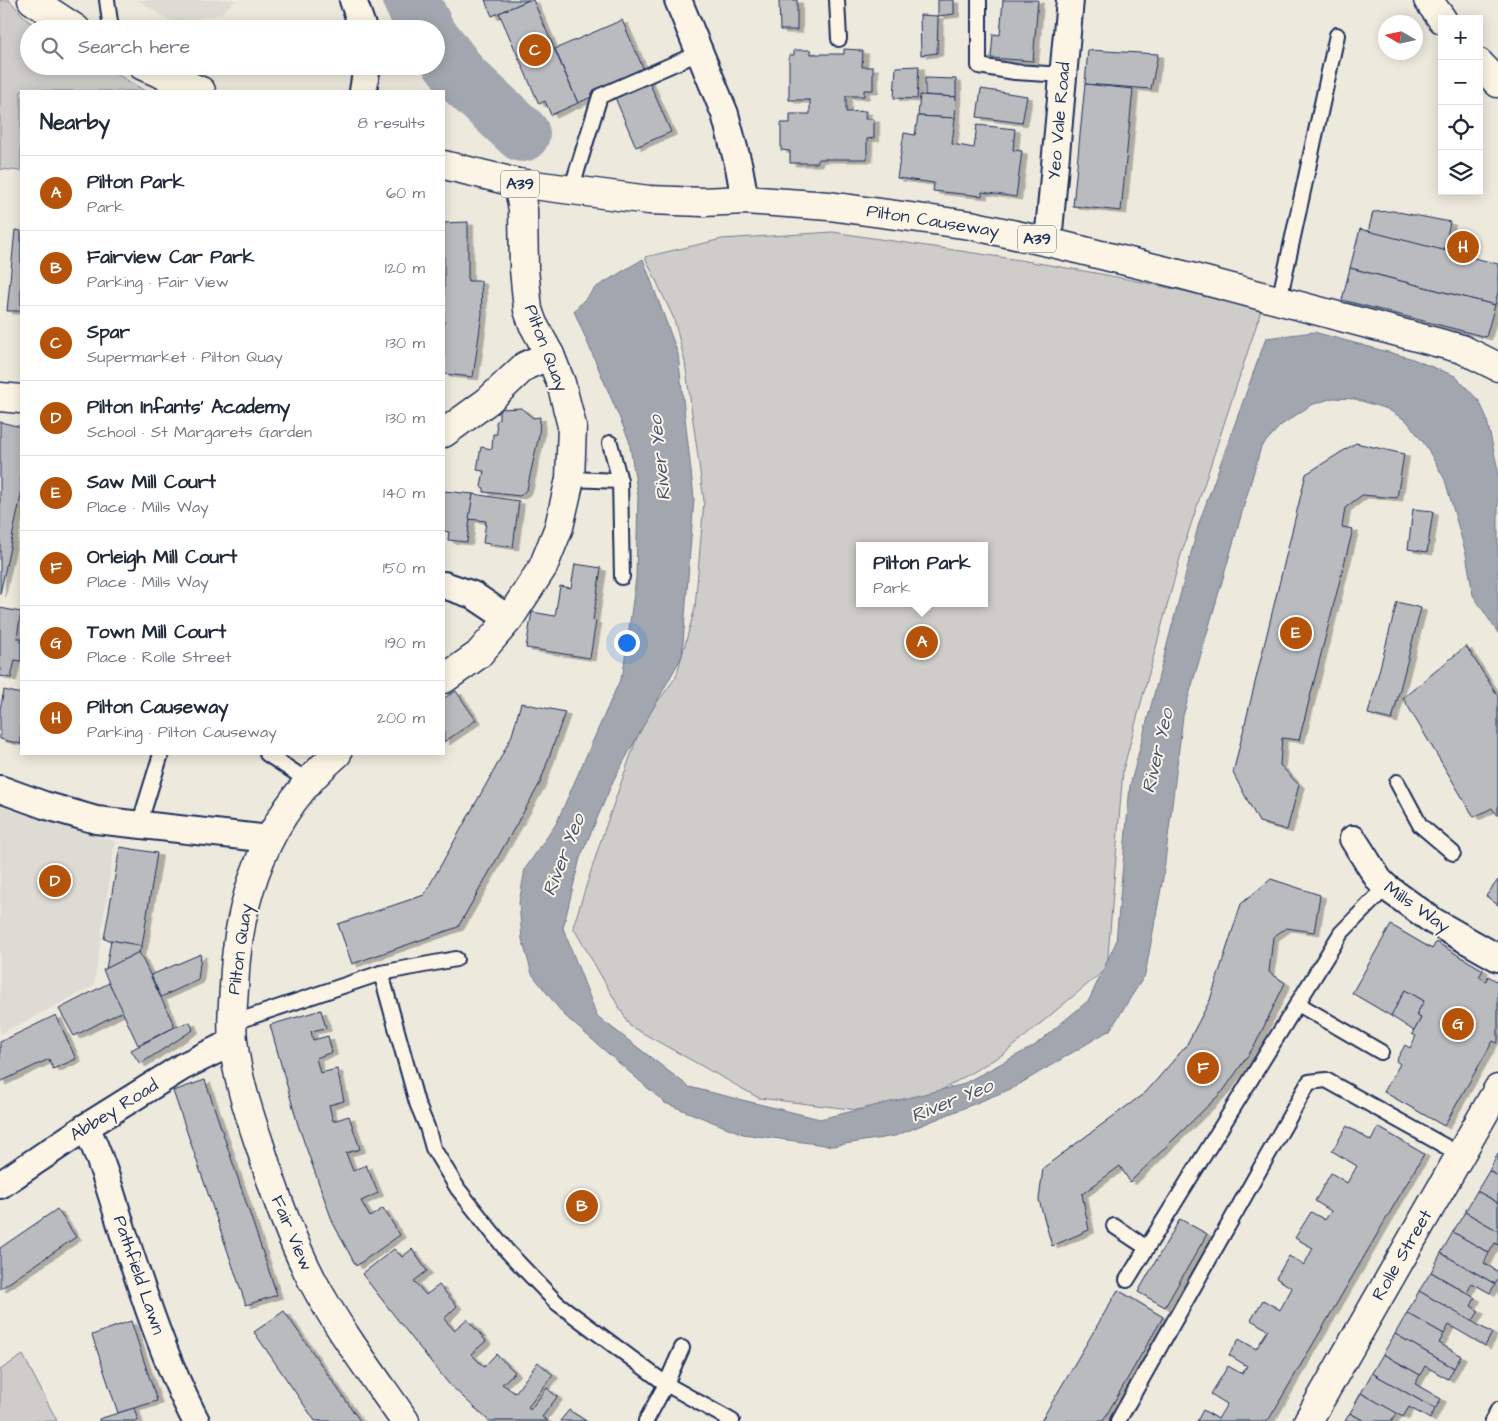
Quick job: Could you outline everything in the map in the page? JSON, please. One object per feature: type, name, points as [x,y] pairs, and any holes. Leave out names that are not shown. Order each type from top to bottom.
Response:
[{"type":"main road","points":[[32,0],[62,20]]},
{"type":"main road","points":[[1428,0],[1439,15]]},
{"type":"main road","points":[[1483,67],[1498,83]]},
{"type":"main road","points":[[164,75],[199,90]]},
{"type":"main road","name":"A39","points":[[445,165],[518,183],[566,189]]},
{"type":"main road","name":"Pilton Quay","points":[[445,678],[478,655],[509,619],[543,567],[559,526],[570,479],[572,426],[561,383],[528,310],[524,269],[523,210],[518,183]]},
{"type":"main road","name":"Pilton Causeway","points":[[566,189],[649,200],[703,202],[745,200],[829,206],[970,225],[1183,274],[1462,349],[1498,367]]},
{"type":"main road","points":[[445,432],[488,401],[525,366],[550,356]]},
{"type":"main road","points":[[0,397],[20,399]]},
{"type":"main road","name":"Pilton Quay","points":[[232,1032],[235,961],[240,921],[254,873],[285,813],[308,781],[336,755]]},
{"type":"main road","name":"Fair View","points":[[232,1032],[242,1092],[277,1199],[294,1242],[312,1280],[340,1327],[405,1421]]},
{"type":"main road","name":"Rolle Street","points":[[1308,1421],[1459,1154],[1498,1089]]},
{"type":"street","points":[[353,0],[360,20]]},
{"type":"street","points":[[678,0],[725,114],[739,167],[745,200]]},
{"type":"street","name":"Yeo Vale Road","points":[[1048,242],[1070,0]]},
{"type":"street","points":[[363,90],[366,75]]},
{"type":"street","points":[[445,585],[473,595],[509,619]]},
{"type":"street","points":[[0,789],[44,805],[96,820],[270,839]]},
{"type":"street","name":"Mills Way","points":[[1353,839],[1379,880],[1386,887],[1433,921],[1498,958]]},
{"type":"street","name":"Abbey Road","points":[[0,1185],[86,1127],[182,1067],[232,1032]]},
{"type":"street","name":"Pathfield Lawn","points":[[86,1127],[95,1146],[126,1241],[176,1378],[196,1421]]},
{"type":"lane","points":[[107,0],[110,20]]},
{"type":"lane","points":[[837,0],[839,39]]},
{"type":"lane","points":[[979,0],[979,66],[1015,72],[1064,75]]},
{"type":"lane","points":[[1279,301],[1337,35]]},
{"type":"lane","points":[[566,189],[600,96],[701,52]]},
{"type":"lane","points":[[610,444],[620,481],[622,577]]},
{"type":"lane","points":[[570,479],[620,481]]},
{"type":"lane","points":[[139,825],[160,755]]},
{"type":"lane","points":[[269,755],[308,781]]},
{"type":"lane","points":[[1397,782],[1420,825],[1453,853]]},
{"type":"lane","points":[[1127,1280],[1341,933],[1386,887]]},
{"type":"lane","points":[[232,1032],[381,973],[456,959]]},
{"type":"lane","points":[[381,973],[417,1103],[433,1148],[458,1189],[507,1251],[556,1303],[666,1384],[732,1421]]},
{"type":"lane","points":[[1298,1004],[1381,1052]]},
{"type":"lane","points":[[1118,1421],[1309,1082],[1326,1080],[1459,1154]]},
{"type":"lane","points":[[1114,1226],[1147,1248]]},
{"type":"lane","points":[[646,1421],[666,1384],[682,1348]]},
{"type":"lane","points":[[1492,1421],[1498,1410]]},
{"type":"shaded area","points":[[0,0],[9,0],[27,20],[20,20],[20,75],[118,75],[143,90],[20,90],[20,171],[0,169]]},
{"type":"shaded area","points":[[137,0],[236,0],[220,14],[185,20],[170,20]]},
{"type":"shaded area","points":[[833,232],[1102,274],[1208,297],[1261,311],[1180,558],[1123,770],[1107,968],[1005,1053],[899,1115],[759,1098],[630,1026],[573,927],[642,723],[676,677],[695,608],[704,501],[685,362],[674,319],[645,257],[722,239]]},
{"type":"shaded area","points":[[0,805],[17,812],[115,841],[94,986],[0,1034]]},
{"type":"shaded area","points":[[23,1355],[57,1421],[0,1421],[0,1370]]},
{"type":"water","points":[[643,259],[678,354],[694,498],[682,656],[614,779],[580,858],[563,928],[597,1016],[689,1087],[820,1119],[961,1085],[1034,1046],[1089,1000],[1116,942],[1130,786],[1199,523],[1266,338],[1314,332],[1410,358],[1455,376],[1479,401],[1486,416],[1498,470],[1498,633],[1473,595],[1466,554],[1445,480],[1426,446],[1407,421],[1387,409],[1355,399],[1333,398],[1311,405],[1280,426],[1261,447],[1183,716],[1163,878],[1145,975],[1110,1030],[1013,1088],[895,1136],[832,1146],[743,1134],[665,1103],[564,1015],[532,974],[522,939],[519,903],[525,869],[556,824],[623,673],[636,578],[638,496],[629,440],[574,311],[595,288]]},
{"type":"building","points":[[485,0],[529,0],[492,16]]},
{"type":"building","points":[[533,0],[578,103],[551,115],[545,101],[539,104],[499,13]]},
{"type":"building","points":[[779,0],[797,0],[797,30],[780,30]]},
{"type":"building","points":[[938,0],[954,0],[954,14],[938,16]]},
{"type":"building","points":[[1003,0],[1038,0],[1033,61],[991,58],[993,34],[1000,35]]},
{"type":"building","points":[[920,15],[938,16],[937,53],[921,55]]},
{"type":"building","points":[[622,20],[671,132],[636,147],[611,88],[578,103],[555,49]]},
{"type":"building","points":[[844,49],[863,51],[862,67],[873,67],[873,90],[864,90],[864,96],[846,96],[846,112],[866,111],[865,119],[874,119],[874,138],[867,139],[867,159],[818,159],[817,163],[790,163],[790,151],[781,150],[781,123],[790,123],[790,114],[810,114],[810,100],[789,100],[789,55],[794,55],[794,50],[811,50],[811,54],[844,54]]},
{"type":"building","points":[[1088,50],[1158,54],[1151,89],[1085,84]]},
{"type":"building","points":[[919,66],[917,99],[894,98],[896,67]]},
{"type":"building","points":[[925,78],[956,79],[956,97],[925,95]]},
{"type":"building","points":[[1085,84],[1133,89],[1121,211],[1073,206]]},
{"type":"building","points":[[981,89],[1027,96],[1022,123],[977,117]]},
{"type":"building","points":[[920,95],[956,97],[955,118],[918,116]]},
{"type":"building","points":[[918,116],[955,118],[952,144],[974,148],[977,125],[1015,129],[1013,150],[1022,151],[1016,197],[982,192],[982,196],[933,191],[934,183],[897,178],[904,133],[915,135]]},
{"type":"building","points":[[1393,211],[1450,222],[1444,251],[1368,232],[1373,212]]},
{"type":"building","points":[[468,222],[468,281],[481,281],[482,314],[473,377],[445,374],[445,223]]},
{"type":"building","points":[[1360,229],[1498,264],[1498,292],[1495,305],[1350,268]]},
{"type":"building","points":[[15,230],[20,231],[20,311],[7,311]]},
{"type":"building","points":[[1350,268],[1495,305],[1486,337],[1342,300]]},
{"type":"building","points":[[521,408],[533,418],[540,417],[539,435],[527,489],[520,496],[484,492],[484,488],[481,487],[484,471],[477,470],[481,447],[492,449],[493,434],[497,434],[496,422],[499,419],[499,409]]},
{"type":"building","points":[[0,422],[20,427],[20,501],[0,594]]},
{"type":"building","points":[[1356,443],[1404,454],[1397,498],[1362,495],[1345,508],[1342,527],[1353,529],[1299,740],[1282,738],[1280,765],[1299,785],[1287,830],[1259,822],[1233,773],[1306,474]]},
{"type":"building","points":[[445,491],[473,494],[467,542],[448,540],[449,532],[445,531]]},
{"type":"building","points":[[473,494],[519,501],[513,547],[483,543],[486,521],[469,519]]},
{"type":"building","points":[[1413,509],[1433,511],[1427,552],[1408,549]]},
{"type":"building","points":[[575,564],[601,568],[593,620],[596,621],[590,658],[526,648],[532,612],[555,616],[560,586],[571,588]]},
{"type":"building","points":[[1397,602],[1421,608],[1392,720],[1368,714]]},
{"type":"building","points":[[0,608],[20,612],[17,638],[20,638],[20,661],[15,660],[11,678],[0,676]]},
{"type":"building","points":[[1466,646],[1498,696],[1498,816],[1492,808],[1474,817],[1403,698]]},
{"type":"building","points":[[4,690],[20,694],[20,744],[0,739],[0,709]]},
{"type":"building","points":[[456,691],[476,720],[445,741],[445,697]]},
{"type":"building","points":[[521,703],[565,712],[540,783],[458,927],[352,964],[338,924],[424,895],[497,765],[512,735]]},
{"type":"building","points":[[120,847],[157,853],[142,946],[104,939]]},
{"type":"building","points":[[1271,879],[1320,895],[1314,932],[1286,928],[1273,937],[1269,972],[1285,983],[1255,1045],[1224,1090],[1130,1182],[1120,1166],[1082,1194],[1089,1230],[1052,1246],[1039,1200],[1043,1168],[1146,1092],[1186,1046],[1210,1000],[1241,904]]},
{"type":"building","points":[[1498,880],[1498,905],[1486,896]]},
{"type":"building","points":[[1391,925],[1432,949],[1436,942],[1483,970],[1479,977],[1486,981],[1488,976],[1498,982],[1498,1041],[1497,1043],[1493,1041],[1444,1126],[1384,1092],[1400,1064],[1396,1061],[1405,1045],[1410,1048],[1416,1036],[1412,1034],[1421,1018],[1416,1015],[1424,1001],[1405,990],[1391,1016],[1352,993]]},
{"type":"building","points":[[111,940],[142,946],[139,952],[106,969]]},
{"type":"building","points":[[139,952],[175,1027],[138,1045],[103,970]]},
{"type":"building","points":[[201,954],[198,980],[161,997],[151,975]]},
{"type":"building","points":[[109,983],[123,1011],[74,1036],[59,1009]]},
{"type":"building","points":[[1405,990],[1424,1001],[1416,1015],[1421,1018],[1414,1031],[1391,1016]]},
{"type":"building","points":[[321,1010],[326,1028],[311,1031],[313,1040],[328,1036],[332,1052],[316,1058],[320,1073],[337,1069],[344,1101],[329,1105],[333,1121],[349,1116],[360,1149],[346,1153],[353,1171],[366,1165],[378,1193],[361,1201],[370,1217],[383,1208],[400,1235],[356,1266],[333,1223],[298,1125],[270,1025]]},
{"type":"building","points":[[56,1015],[76,1059],[53,1069],[49,1059],[0,1082],[0,1042]]},
{"type":"building","points":[[190,1022],[193,1030],[140,1064],[131,1050],[175,1027]]},
{"type":"building","points":[[205,1080],[277,1295],[246,1305],[173,1091]]},
{"type":"building","points":[[1347,1126],[1371,1141],[1378,1127],[1424,1154],[1268,1421],[1197,1421],[1203,1410],[1218,1419],[1227,1404],[1211,1394],[1228,1366],[1242,1374],[1247,1366],[1229,1355],[1239,1339],[1256,1349],[1268,1330],[1251,1320],[1263,1300],[1280,1310],[1292,1288],[1276,1278],[1289,1256],[1304,1265],[1313,1248],[1295,1238],[1311,1212],[1325,1220],[1331,1211],[1315,1201],[1331,1173],[1347,1183],[1357,1166],[1332,1151]]},
{"type":"building","points":[[1498,1153],[1498,1176],[1489,1171]]},
{"type":"building","points":[[1489,1171],[1498,1176],[1498,1203],[1477,1191]]},
{"type":"building","points":[[1477,1191],[1498,1203],[1498,1231],[1465,1212]]},
{"type":"building","points":[[57,1209],[76,1237],[0,1289],[0,1248]]},
{"type":"building","points":[[1465,1212],[1498,1231],[1498,1245],[1495,1243],[1489,1253],[1453,1232]]},
{"type":"building","points":[[1180,1219],[1207,1234],[1165,1307],[1138,1292]]},
{"type":"building","points":[[1453,1232],[1489,1253],[1484,1263],[1498,1272],[1498,1279],[1495,1284],[1441,1253]]},
{"type":"building","points":[[394,1249],[402,1257],[412,1249],[427,1271],[414,1281],[426,1295],[439,1285],[457,1306],[444,1319],[454,1330],[467,1319],[486,1341],[471,1354],[484,1367],[496,1354],[515,1372],[502,1384],[515,1393],[538,1362],[553,1375],[528,1407],[530,1410],[547,1388],[557,1397],[542,1417],[548,1421],[489,1421],[449,1384],[362,1274]]},
{"type":"building","points":[[1441,1253],[1495,1284],[1490,1293],[1472,1283],[1467,1293],[1431,1272]]},
{"type":"building","points":[[1431,1272],[1475,1298],[1471,1306],[1479,1311],[1472,1322],[1419,1291]]},
{"type":"building","points":[[1118,1290],[1163,1317],[1103,1421],[1041,1421]]},
{"type":"building","points":[[1419,1291],[1492,1333],[1485,1346],[1449,1325],[1444,1334],[1407,1313]]},
{"type":"building","points":[[284,1311],[360,1421],[315,1421],[254,1332]]},
{"type":"building","points":[[1407,1313],[1444,1334],[1439,1343],[1461,1356],[1454,1368],[1395,1334]]},
{"type":"building","points":[[131,1321],[157,1401],[118,1413],[92,1335]]},
{"type":"building","points":[[1395,1334],[1454,1368],[1448,1379],[1425,1366],[1420,1375],[1383,1354]]},
{"type":"building","points":[[1383,1354],[1420,1375],[1415,1384],[1441,1399],[1435,1409],[1372,1373]]},
{"type":"building","points":[[1372,1373],[1435,1409],[1430,1419],[1409,1407],[1403,1417],[1361,1393]]},
{"type":"building","points":[[1361,1393],[1397,1413],[1392,1421],[1364,1421],[1350,1413]]},
{"type":"building","points":[[134,1408],[138,1421],[99,1421],[99,1419]]},
{"type":"building","points":[[569,1410],[586,1421],[560,1421]]},
{"type":"building","points":[[1350,1413],[1364,1421],[1345,1421]]},
{"type":"waterway","name":"River Yeo","points":[[411,0],[421,20]]},
{"type":"waterway","name":"River Yeo","points":[[445,55],[463,79],[522,134]]},
{"type":"place","name":"Spar","points":[[535,50]]},
{"type":"place","name":"Pilton Causeway","points":[[1463,247]]},
{"type":"place","name":"Saw Mill Court","points":[[1296,633]]},
{"type":"place","name":"Pilton Park","points":[[922,642]]},
{"type":"place","name":"Pilton Infants' Academy","points":[[55,881]]},
{"type":"place","name":"Town Mill Court","points":[[1458,1024]]},
{"type":"place","name":"Orleigh Mill Court","points":[[1203,1068]]},
{"type":"place","name":"Fairview Car Park","points":[[582,1206]]}]
